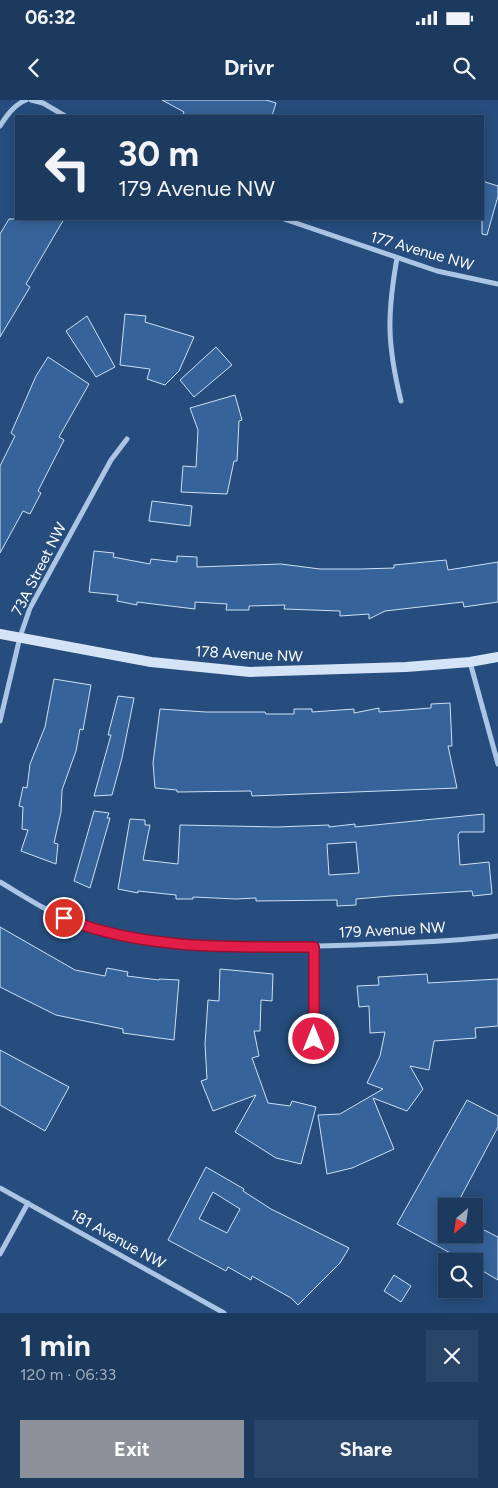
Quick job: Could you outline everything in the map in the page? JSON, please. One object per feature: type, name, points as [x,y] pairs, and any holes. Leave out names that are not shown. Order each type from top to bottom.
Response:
[{"type":"street","points":[[0,126],[9,113],[19,103],[26,100]]},
{"type":"street","points":[[31,100],[63,115]]},
{"type":"street","name":"177 Avenue NW","points":[[287,220],[437,271],[498,284]]},
{"type":"street","points":[[397,258],[389,310],[389,333],[391,360],[401,401]]},
{"type":"street","name":"73A Street NW","points":[[0,721],[20,637],[30,608],[111,460],[127,439]]},
{"type":"street","name":"178 Avenue NW","points":[[0,634],[151,662],[250,672],[355,670],[470,662],[498,657]]},
{"type":"street","points":[[470,662],[498,764]]},
{"type":"street","name":"179 Avenue NW","points":[[0,882],[54,913],[117,934],[189,944],[314,947],[430,942],[498,936]]},
{"type":"street","points":[[314,947],[314,1039]]},
{"type":"street","name":"181 Avenue NW","points":[[0,1188],[224,1313]]},
{"type":"street","points":[[0,1254],[28,1203]]},
{"type":"building","points":[[162,100],[266,100],[276,103],[272,115],[182,115],[184,112]]},
{"type":"building","points":[[484,182],[498,186],[498,196],[487,235],[482,234]]},
{"type":"building","points":[[9,219],[63,220],[26,284],[30,287],[0,337],[0,234]]},
{"type":"building","points":[[125,314],[146,316],[145,322],[194,337],[179,371],[165,385],[147,379],[150,369],[120,365]]},
{"type":"building","points":[[87,316],[115,367],[96,377],[66,331]]},
{"type":"building","points":[[216,347],[232,365],[194,397],[180,380]]},
{"type":"building","points":[[48,357],[89,384],[59,437],[64,440],[38,491],[41,493],[30,514],[23,511],[0,553],[0,466],[15,436],[11,433],[36,376]]},
{"type":"building","points":[[235,395],[242,420],[239,421],[237,461],[234,461],[227,494],[181,492],[183,466],[196,467],[198,430],[190,408]]},
{"type":"building","points":[[152,501],[192,506],[190,526],[149,521]]},
{"type":"building","points":[[94,551],[114,553],[113,557],[150,564],[151,559],[177,562],[177,556],[197,557],[197,567],[281,564],[320,569],[360,569],[394,568],[394,565],[446,560],[448,570],[498,562],[498,602],[464,607],[463,602],[385,611],[369,619],[369,614],[340,616],[340,611],[284,609],[285,605],[249,606],[249,610],[226,610],[227,604],[195,602],[195,609],[137,602],[137,605],[117,601],[118,595],[89,592]]},
{"type":"building","points":[[54,679],[91,685],[83,730],[80,729],[76,751],[62,790],[61,812],[54,843],[58,844],[56,864],[21,851],[28,830],[22,829],[23,807],[19,806],[23,787],[27,788],[30,764],[45,727]]},
{"type":"building","points":[[118,696],[134,698],[122,758],[112,795],[94,796],[111,735],[108,735]]},
{"type":"building","points":[[450,703],[452,746],[448,746],[457,788],[252,796],[251,791],[177,792],[177,790],[155,788],[153,763],[160,709],[294,714],[294,709],[312,709],[312,712],[354,709],[354,713],[379,708],[379,712],[431,708],[431,704]]},
{"type":"building","points":[[94,811],[109,813],[107,818],[110,818],[90,888],[74,881]]},
{"type":"building","points":[[484,814],[484,832],[460,832],[458,835],[460,865],[489,862],[492,894],[473,896],[472,891],[390,896],[356,899],[356,905],[337,906],[337,900],[256,901],[256,898],[193,897],[193,899],[176,899],[176,895],[138,891],[138,893],[118,889],[130,819],[145,820],[145,825],[150,825],[143,860],[178,864],[180,825],[277,827],[329,825],[329,827],[355,824],[355,827]],"holes":[[[356,842],[359,873],[329,875],[327,844]]]},
{"type":"building","points":[[0,927],[75,970],[105,976],[107,968],[128,972],[127,976],[159,980],[179,980],[174,1040],[123,1033],[123,1029],[56,1015],[0,987]]},
{"type":"building","points":[[220,969],[273,974],[272,1001],[261,1000],[260,1031],[254,1031],[259,1056],[252,1058],[268,1103],[290,1106],[292,1101],[316,1107],[301,1164],[276,1158],[235,1132],[256,1095],[213,1111],[201,1081],[207,1079],[205,1044],[208,1000],[219,1001]]},
{"type":"building","points":[[427,974],[428,983],[498,979],[498,1026],[475,1028],[476,1038],[434,1041],[429,1070],[410,1066],[423,1089],[407,1111],[373,1098],[394,1149],[352,1168],[327,1174],[318,1115],[340,1114],[383,1089],[367,1083],[380,1056],[385,1032],[370,1033],[369,1006],[359,1007],[357,986],[379,985],[378,977]]},
{"type":"building","points":[[0,1050],[69,1087],[45,1131],[0,1105]]},
{"type":"building","points":[[467,1100],[498,1116],[498,1127],[460,1198],[438,1198],[438,1243],[483,1243],[483,1230],[498,1237],[498,1280],[483,1271],[483,1253],[450,1253],[397,1224]]},
{"type":"building","points":[[206,1167],[244,1189],[243,1191],[271,1209],[349,1248],[340,1263],[298,1305],[291,1298],[252,1276],[251,1280],[228,1267],[226,1271],[168,1240]],"holes":[[[213,1192],[240,1209],[227,1233],[199,1219]]]},
{"type":"building","points":[[394,1275],[411,1286],[401,1302],[384,1291]]},
{"type":"route","points":[[64,918],[117,934],[181,943],[262,947],[314,947],[314,1039]]}]
